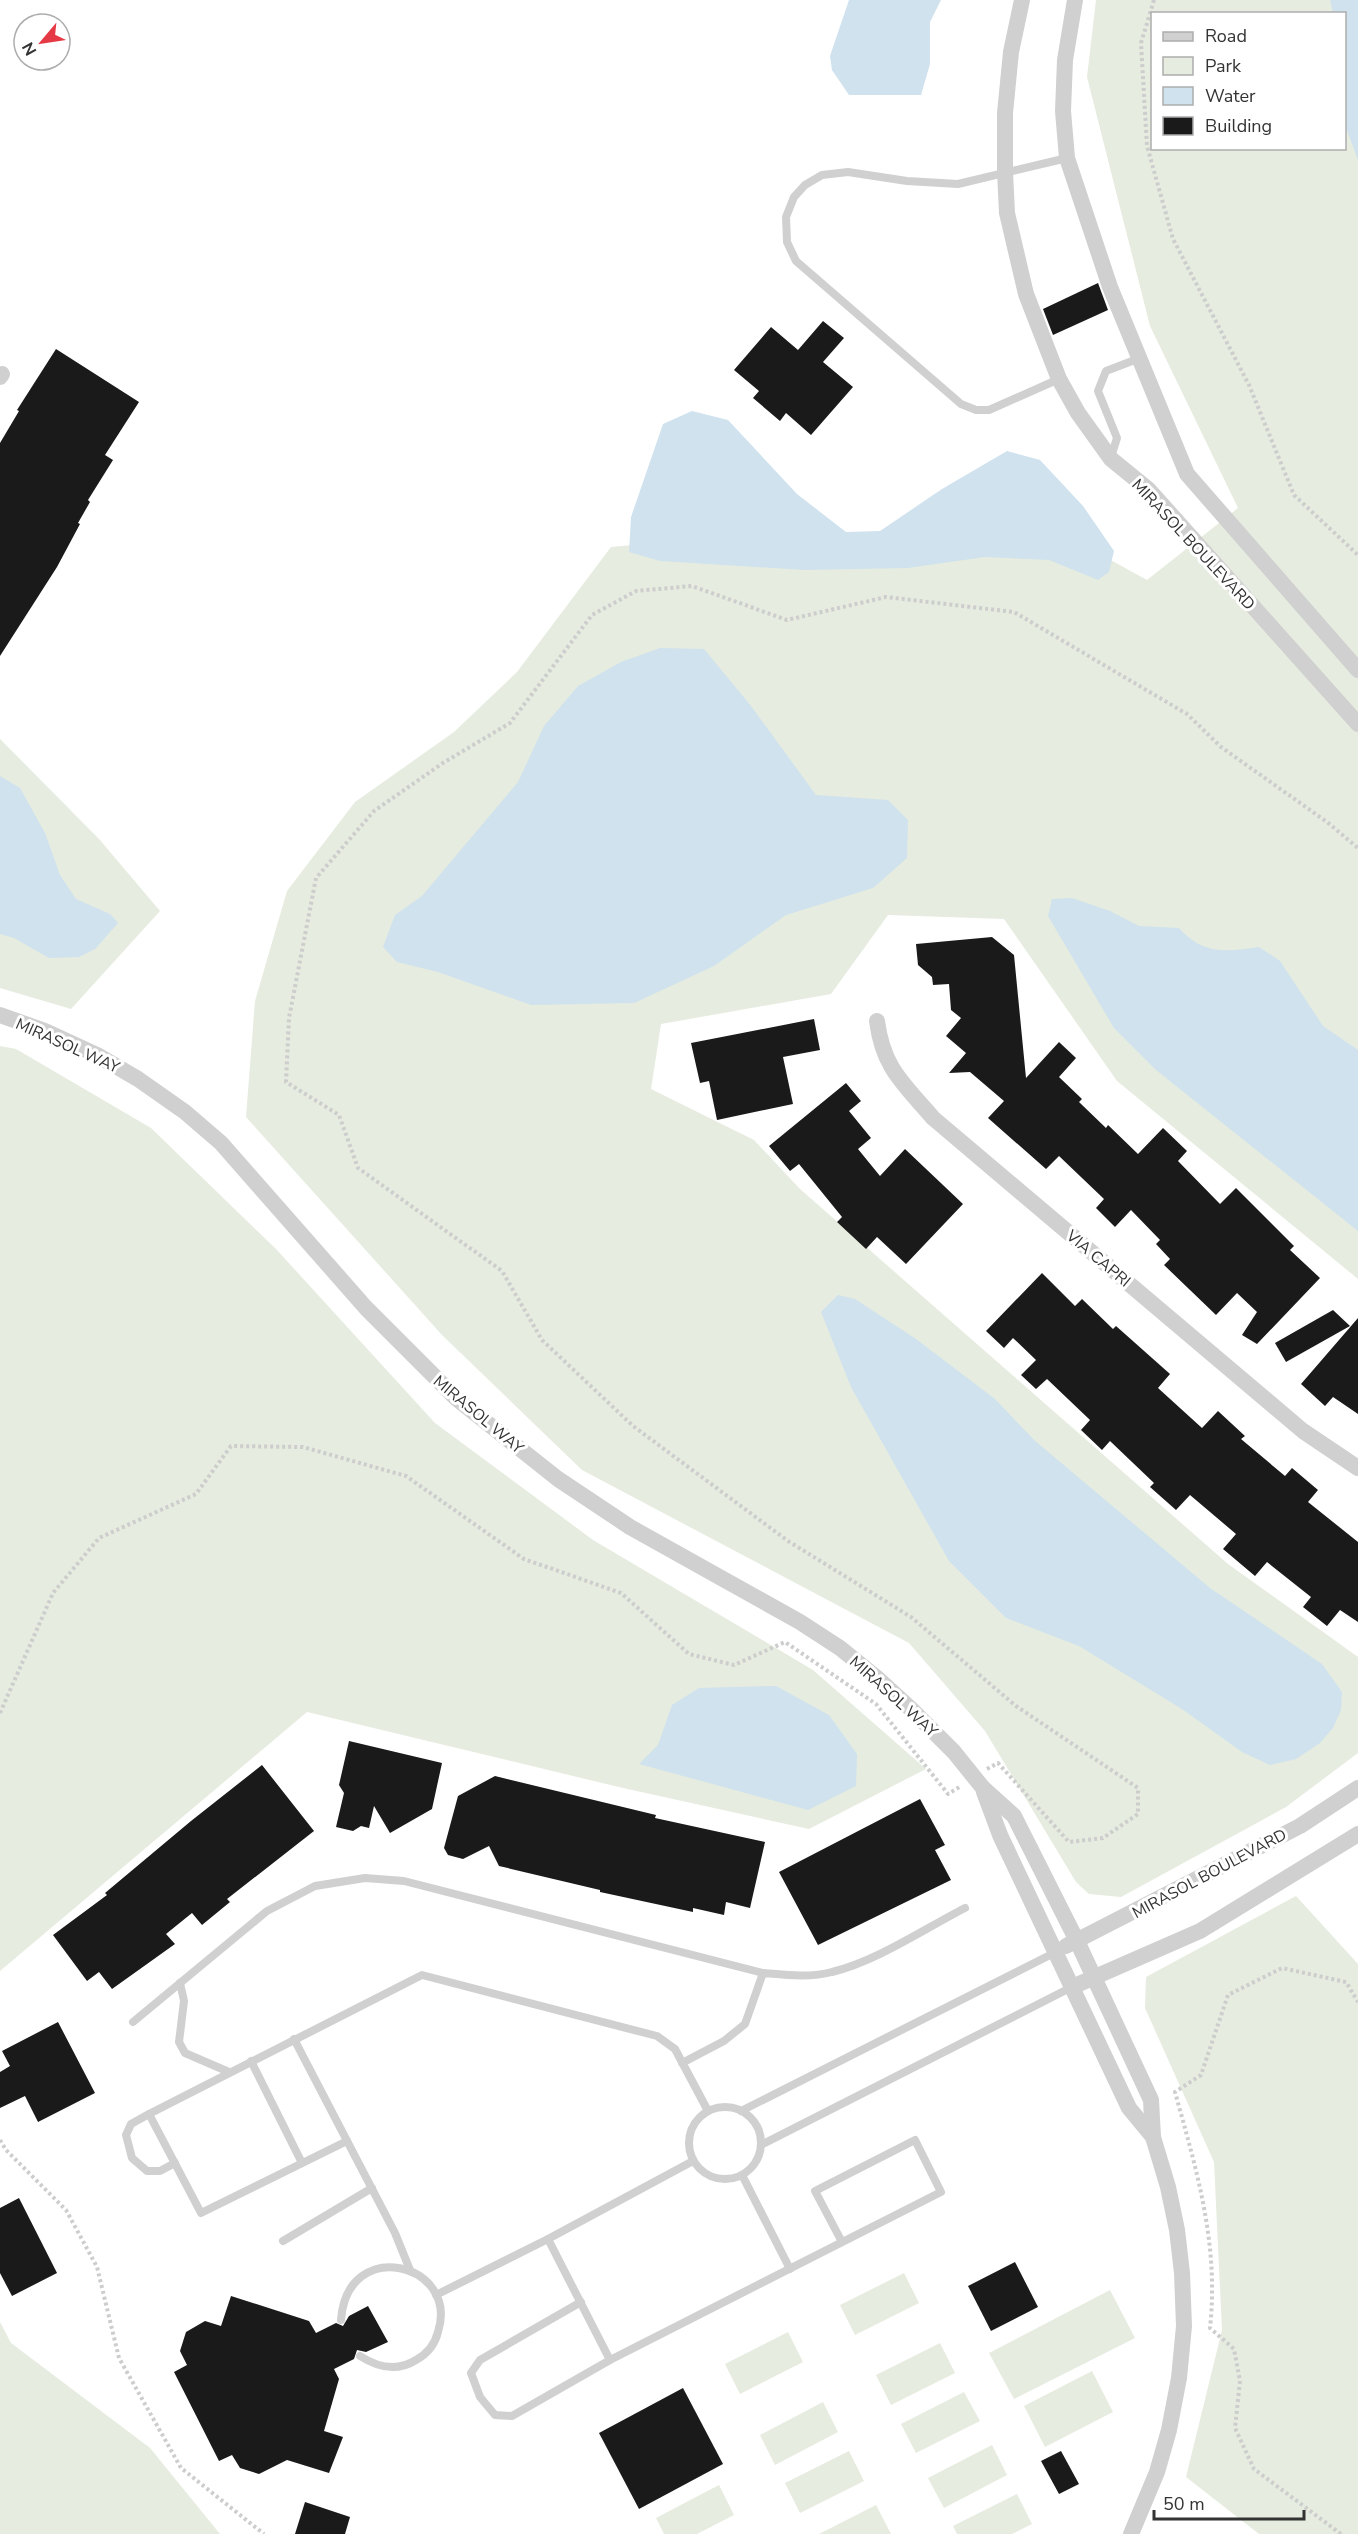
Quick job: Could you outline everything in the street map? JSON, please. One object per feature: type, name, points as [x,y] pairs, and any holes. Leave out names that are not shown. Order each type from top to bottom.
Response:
[{"type":"street","name":"MIRASOL BOULEVARD","points":[[1022,0],[1010,62],[1005,113],[1007,213],[1026,294],[1059,379],[1078,413],[1111,459],[1149,490],[1358,724]]},
{"type":"street","points":[[1075,0],[1065,60],[1063,111],[1067,158],[1110,287],[1187,474],[1358,670]]},
{"type":"street","name":"MIRASOL WAY","points":[[0,1016],[45,1031],[97,1055],[138,1079],[185,1112],[221,1143],[373,1316],[465,1406],[558,1479],[630,1527],[800,1622],[840,1648],[912,1710],[954,1752],[979,1783],[1014,1816],[1077,1941],[1151,2100],[1153,2137],[1168,2187],[1177,2230],[1184,2326],[1179,2378],[1169,2430],[1157,2472],[1131,2534]]},
{"type":"street","name":"VIA CAPRI","points":[[877,1021],[880,1048],[891,1070],[933,1118],[1303,1431],[1358,1468]]},
{"type":"street","name":"MIRASOL WAY","points":[[979,1783],[1000,1835],[1129,2108],[1153,2137]]},
{"type":"street","name":"MIRASOL BOULEVARD","points":[[1056,1952],[1300,1826],[1358,1788]]},
{"type":"street","points":[[1072,1987],[1200,1931],[1358,1834]]},
{"type":"lane","points":[[1059,379],[1017,400],[988,410],[976,410],[961,404],[796,261],[787,243],[786,217],[794,197],[805,185],[822,175],[848,172],[907,181],[958,184],[1067,158]]},
{"type":"lane","points":[[1111,459],[1117,438],[1098,392],[1106,371],[1140,358]]},
{"type":"lane","points":[[133,2022],[267,1911],[315,1886],[365,1878],[404,1881],[763,1973],[803,1976],[831,1973],[859,1963],[965,1908]]},
{"type":"lane","points":[[741,2111],[756,2125],[761,2145],[755,2163],[742,2175],[731,2179],[709,2176],[693,2161],[689,2150],[692,2128],[708,2112],[719,2108],[741,2111],[1056,1952]]},
{"type":"lane","points":[[682,2063],[724,2041],[745,2024],[763,1973]]},
{"type":"lane","points":[[175,2163],[160,2171],[147,2171],[132,2157],[126,2135],[131,2124],[422,1975],[657,2036],[675,2049],[708,2112]]},
{"type":"lane","points":[[180,1983],[184,2001],[179,2042],[185,2053],[230,2072]]},
{"type":"lane","points":[[761,2145],[1072,1987]]},
{"type":"lane","points":[[294,2039],[395,2233],[410,2270]]},
{"type":"lane","points":[[251,2061],[302,2163]]},
{"type":"lane","points":[[149,2114],[201,2213],[347,2141]]},
{"type":"lane","points":[[581,2302],[480,2360],[471,2373],[480,2397],[495,2415],[512,2416],[610,2360],[941,2192],[915,2140],[816,2191],[842,2242]]},
{"type":"lane","points":[[436,2295],[548,2239],[693,2161]]},
{"type":"lane","points":[[742,2175],[790,2269]]},
{"type":"lane","points":[[283,2241],[372,2188]]},
{"type":"lane","points":[[548,2239],[610,2360]]},
{"type":"lane","points":[[341,2320],[342,2303],[348,2289],[360,2277],[376,2269],[393,2266],[410,2270],[425,2280],[436,2295],[441,2309],[441,2324],[428,2351],[402,2366],[387,2367],[373,2364],[360,2356]]},
{"type":"path","points":[[1154,0],[1141,42],[1146,146],[1173,239],[1249,385],[1294,495],[1358,555]]},
{"type":"path","points":[[0,1713],[53,1593],[99,1538],[196,1494],[231,1446],[303,1447],[406,1476],[524,1559],[621,1593],[689,1654],[734,1665],[785,1642],[876,1704],[948,1794],[979,1783],[998,1763],[1069,1842],[1103,1838],[1138,1814],[1138,1788],[1016,1706],[911,1617],[788,1542],[633,1426],[542,1340],[502,1271],[358,1168],[339,1115],[286,1082],[289,1018],[316,878],[374,811],[443,763],[510,723],[592,615],[636,591],[692,586],[787,620],[886,597],[1014,612],[1187,714],[1221,747],[1327,822],[1358,848]]},
{"type":"path","points":[[1341,2534],[1254,2469],[1235,2428],[1240,2381],[1234,2349],[1210,2328],[1214,2290],[1204,2199],[1174,2092],[1201,2075],[1228,1995],[1282,1968],[1346,1982],[1358,2002]]},
{"type":"path","points":[[0,2140],[6,2150],[66,2210],[97,2267],[119,2358],[182,2468],[264,2534]]},
{"type":"green space","points":[[1096,0],[1358,0],[1358,1279],[1117,1081],[1004,919],[888,915],[831,994],[661,1024],[651,1089],[754,1140],[800,1189],[1228,1564],[1358,1657],[1358,1753],[1286,1807],[1121,1897],[1089,1894],[1076,1882],[985,1731],[909,1643],[582,1470],[442,1335],[246,1117],[255,1001],[287,891],[355,802],[454,732],[517,672],[611,547],[697,539],[1076,541],[1147,580],[1238,508],[1150,326],[1087,77]]},
{"type":"green space","points":[[0,739],[99,839],[160,911],[71,1009],[0,988]]},
{"type":"green space","points":[[0,1046],[16,1049],[151,1128],[276,1249],[435,1423],[593,1540],[813,1670],[926,1769],[809,1829],[623,1788],[307,1712],[0,1971]]},
{"type":"green space","points":[[1296,1896],[1358,1964],[1358,2534],[1259,2534],[1186,2477],[1222,2330],[1214,2162],[1145,2008],[1146,1977]]},
{"type":"green space","points":[[904,2273],[919,2303],[855,2335],[840,2305]]},
{"type":"green space","points":[[1110,2290],[1135,2338],[1014,2399],[989,2353]]},
{"type":"green space","points":[[0,2322],[11,2343],[150,2448],[220,2534],[0,2534]]},
{"type":"green space","points":[[788,2332],[803,2362],[740,2394],[725,2364]]},
{"type":"green space","points":[[940,2343],[955,2373],[891,2405],[876,2375]]},
{"type":"green space","points":[[1092,2371],[1113,2412],[1045,2447],[1024,2406]]},
{"type":"green space","points":[[964,2392],[980,2421],[916,2453],[901,2424]]},
{"type":"green space","points":[[823,2402],[838,2432],[775,2465],[760,2435]]},
{"type":"green space","points":[[992,2445],[1007,2475],[944,2508],[928,2478]]},
{"type":"green space","points":[[849,2451],[864,2481],[800,2513],[785,2483]]},
{"type":"green space","points":[[719,2485],[734,2515],[697,2534],[664,2534],[656,2518]]},
{"type":"green space","points":[[1017,2494],[1032,2524],[1012,2534],[957,2534],[953,2526]]},
{"type":"green space","points":[[876,2505],[891,2534],[819,2534]]},
{"type":"water","points":[[849,0],[941,0],[930,22],[930,64],[921,95],[849,95],[832,70],[830,56]]},
{"type":"water","points":[[1330,0],[1358,0],[1358,160],[1346,128],[1346,12],[1333,12]]},
{"type":"water","points":[[692,411],[728,420],[797,494],[846,532],[880,531],[942,489],[1007,451],[1040,460],[1083,506],[1114,551],[1109,572],[1098,580],[1049,560],[985,557],[908,568],[805,570],[660,561],[629,552],[631,517],[663,424]]},
{"type":"water","points":[[660,648],[704,649],[751,706],[816,795],[888,800],[908,820],[907,858],[873,888],[786,915],[714,966],[634,1003],[531,1005],[438,972],[397,962],[383,947],[395,915],[422,896],[518,782],[544,726],[578,686],[621,662]]},
{"type":"water","points":[[0,776],[20,788],[45,833],[60,875],[76,899],[110,914],[118,923],[95,949],[79,957],[49,958],[14,938],[0,934]]},
{"type":"water","points":[[1072,898],[1110,911],[1139,926],[1179,928],[1188,937],[1206,947],[1236,950],[1259,947],[1280,961],[1323,1026],[1358,1050],[1358,1231],[1156,1070],[1114,1028],[1048,916],[1052,899]]},
{"type":"water","points":[[838,1295],[855,1299],[916,1339],[995,1399],[1034,1440],[1210,1588],[1322,1664],[1342,1692],[1341,1710],[1333,1728],[1320,1743],[1296,1759],[1270,1765],[1242,1752],[1182,1709],[1079,1646],[1006,1618],[949,1561],[851,1387],[821,1312]]},
{"type":"water","points":[[776,1686],[829,1715],[857,1754],[856,1786],[808,1810],[639,1764],[658,1745],[672,1705],[699,1688]]},
{"type":"building","points":[[1098,283],[1108,310],[1053,335],[1043,309]]},
{"type":"building","points":[[823,321],[844,338],[823,362],[853,387],[811,435],[786,413],[780,421],[753,398],[759,391],[734,370],[771,327],[798,350]]},
{"type":"building","points":[[56,349],[139,402],[105,455],[113,460],[88,500],[90,502],[78,523],[80,524],[57,567],[0,656],[0,443],[19,411],[17,410]]},
{"type":"building","points":[[992,937],[1014,955],[1026,1078],[1059,1042],[1076,1058],[1059,1077],[1082,1099],[1079,1102],[1106,1128],[1108,1125],[1138,1154],[1163,1128],[1187,1151],[1178,1161],[1220,1204],[1236,1188],[1294,1246],[1290,1250],[1320,1278],[1257,1344],[1242,1335],[1257,1312],[1237,1293],[1216,1315],[1164,1265],[1170,1259],[1156,1244],[1160,1240],[1131,1210],[1115,1227],[1096,1208],[1104,1199],[1059,1156],[1046,1169],[988,1118],[1004,1101],[970,1072],[949,1073],[966,1053],[946,1036],[961,1018],[951,1010],[949,984],[933,985],[932,977],[918,965],[916,944]]},
{"type":"building","points":[[814,1019],[820,1050],[783,1057],[793,1104],[717,1120],[709,1081],[700,1083],[691,1043]]},
{"type":"building","points":[[846,1083],[861,1101],[849,1111],[871,1138],[858,1149],[880,1176],[905,1149],[963,1204],[906,1264],[877,1237],[866,1249],[837,1222],[842,1217],[799,1164],[790,1171],[769,1146]]},
{"type":"building","points":[[1042,1273],[1075,1306],[1082,1299],[1113,1329],[1116,1326],[1170,1374],[1158,1388],[1202,1428],[1218,1411],[1245,1436],[1241,1439],[1285,1476],[1292,1468],[1318,1490],[1308,1502],[1358,1542],[1358,1622],[1340,1610],[1327,1626],[1303,1607],[1311,1597],[1267,1562],[1255,1576],[1223,1549],[1236,1534],[1190,1495],[1176,1510],[1150,1487],[1154,1483],[1110,1441],[1102,1450],[1081,1430],[1090,1420],[1047,1379],[1036,1389],[1021,1375],[1036,1360],[1013,1338],[1004,1348],[986,1331]]},
{"type":"building","points":[[1333,1310],[1350,1326],[1286,1362],[1275,1343]]},
{"type":"building","points":[[1358,1318],[1358,1414],[1333,1397],[1325,1406],[1301,1384]]},
{"type":"building","points":[[349,1741],[442,1763],[432,1809],[390,1833],[374,1806],[369,1828],[361,1826],[353,1831],[336,1827],[344,1793],[339,1785]]},
{"type":"building","points":[[262,1765],[314,1831],[227,1899],[230,1902],[202,1925],[192,1913],[166,1934],[175,1944],[112,1989],[99,1972],[87,1981],[53,1935],[107,1895],[105,1893]]},
{"type":"building","points":[[495,1776],[656,1815],[655,1818],[765,1842],[750,1908],[726,1902],[724,1915],[693,1908],[693,1912],[600,1892],[600,1890],[499,1866],[489,1846],[463,1859],[448,1855],[444,1848],[458,1796]]},
{"type":"building","points":[[920,1799],[945,1845],[935,1850],[951,1880],[818,1945],[779,1872]]},
{"type":"building","points":[[58,2022],[95,2093],[38,2122],[25,2096],[0,2108],[0,2072],[10,2066],[2,2051]]},
{"type":"building","points":[[19,2198],[57,2273],[12,2296],[0,2273],[0,2208]]},
{"type":"building","points":[[1015,2262],[1038,2307],[991,2331],[968,2286]]},
{"type":"building","points":[[231,2296],[309,2321],[316,2333],[336,2323],[343,2326],[349,2316],[368,2306],[388,2342],[366,2352],[357,2350],[354,2359],[334,2369],[339,2379],[324,2431],[343,2437],[329,2473],[287,2460],[259,2474],[240,2468],[232,2455],[219,2461],[174,2372],[187,2365],[180,2351],[186,2332],[205,2321],[221,2326]]},
{"type":"building","points":[[683,2388],[723,2464],[639,2509],[599,2433]]},
{"type":"building","points":[[1061,2451],[1079,2484],[1059,2494],[1041,2461]]},
{"type":"building","points":[[305,2502],[350,2517],[345,2534],[295,2534]]}]
